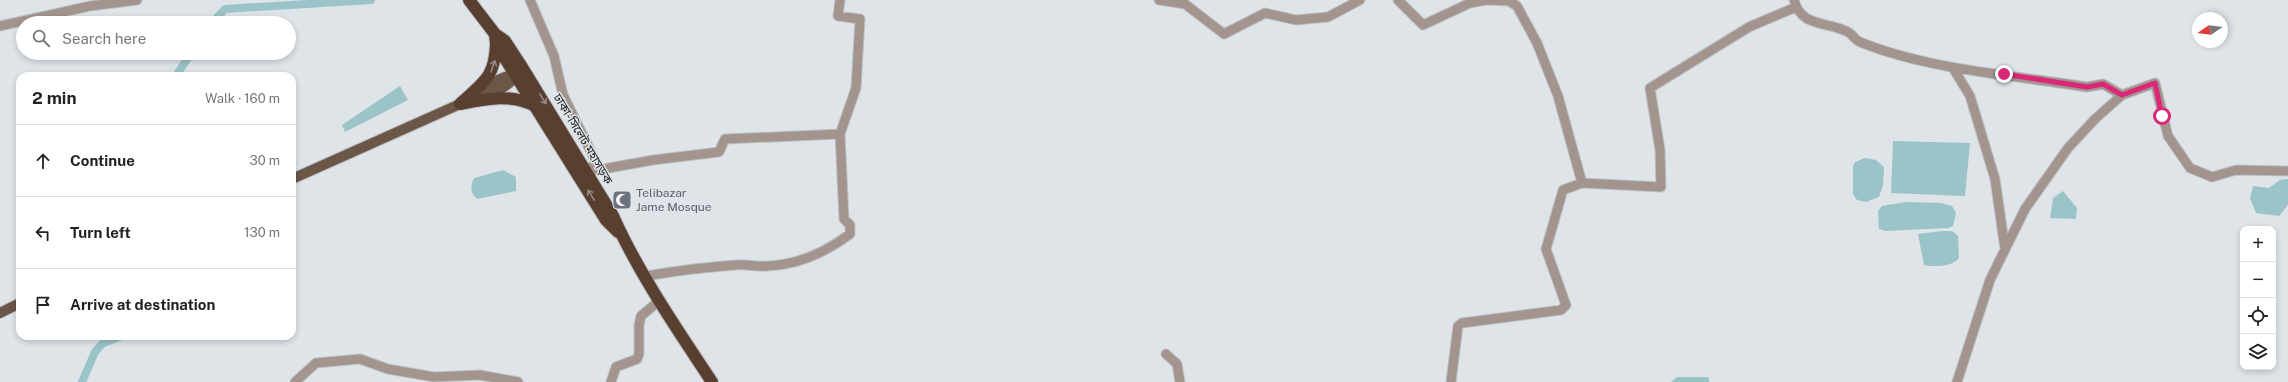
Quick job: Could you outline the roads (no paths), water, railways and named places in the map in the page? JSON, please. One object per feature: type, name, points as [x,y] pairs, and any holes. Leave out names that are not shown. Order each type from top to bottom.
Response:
[{"type":"highway","points":[[468,0],[484,20],[518,69],[535,106],[606,220],[623,237]]},
{"type":"highway","points":[[460,104],[491,73],[495,63],[496,39]]},
{"type":"highway","name":"ঢাকা-সিলেট মহাসড়ক","points":[[518,69],[532,82],[613,216],[623,237],[660,300],[712,382]]},
{"type":"highway","points":[[460,104],[493,98],[509,98],[526,101],[535,106]]},
{"type":"main road","points":[[296,177],[460,104],[474,97],[480,90],[510,75],[518,69]]},
{"type":"main road","points":[[0,313],[16,305]]},
{"type":"street","points":[[45,16],[90,6],[137,0]]},
{"type":"street","points":[[530,0],[538,24],[554,56],[563,95],[596,162],[587,172]]},
{"type":"street","points":[[646,276],[686,269],[739,265],[780,265],[794,263],[836,245],[850,234],[850,225],[844,219],[840,134],[856,88],[860,19],[838,16],[840,0]]},
{"type":"street","points":[[1159,0],[1185,4],[1224,34],[1264,13],[1296,20],[1328,17],[1360,0]]},
{"type":"street","points":[[1398,0],[1423,25],[1470,3],[1486,0],[1509,1],[1517,6],[1537,43],[1558,96],[1582,183]]},
{"type":"street","points":[[1451,382],[1458,326],[1462,323],[1561,310],[1566,305],[1546,249],[1564,190],[1582,183],[1661,187],[1660,150],[1650,88],[1749,27],[1795,3],[1809,21],[1848,32],[1859,41],[1918,60],[1953,68],[2087,87],[2103,84],[2122,95]]},
{"type":"street","points":[[0,26],[16,22]]},
{"type":"street","points":[[1953,68],[1970,96],[1995,179],[2005,250]]},
{"type":"street","points":[[1957,382],[1990,280],[2025,209],[2068,148],[2122,95],[2155,83],[2168,136],[2190,168],[2212,177],[2236,170],[2288,171]]},
{"type":"street","points":[[587,172],[653,160],[719,152],[725,139],[840,134]]},
{"type":"street","points":[[611,382],[616,367],[637,359],[639,354],[639,325],[641,316],[660,300]]},
{"type":"street","points":[[1166,354],[1177,364],[1180,382]]},
{"type":"street","points":[[295,382],[316,363],[360,359],[388,369],[434,376],[480,375],[518,382]]},
{"type":"water","points":[[400,86],[408,100],[345,132],[342,125]]},
{"type":"water","points":[[1893,141],[1970,143],[1965,196],[1891,193]]},
{"type":"water","points":[[1865,158],[1876,160],[1884,167],[1883,185],[1879,197],[1866,202],[1857,200],[1853,194],[1853,166],[1855,162]]},
{"type":"water","points":[[503,170],[516,177],[516,191],[477,199],[471,189],[474,178]]},
{"type":"water","points":[[2288,179],[2288,205],[2279,216],[2256,213],[2250,198],[2253,186],[2269,188],[2280,180]]},
{"type":"water","points":[[2063,191],[2077,208],[2076,219],[2050,218],[2053,198]]},
{"type":"water","points":[[1906,202],[1941,203],[1952,206],[1956,213],[1953,226],[1949,228],[1885,231],[1879,229],[1878,211],[1882,206]]},
{"type":"water","points":[[1952,231],[1958,236],[1959,258],[1948,265],[1924,265],[1918,234]]},
{"type":"water","points":[[1677,377],[1709,377],[1709,382],[1671,382]]},
{"type":"waterway","points":[[218,16],[225,9],[371,0]]},
{"type":"waterway","points":[[179,72],[186,60]]},
{"type":"waterway","points":[[82,382],[95,352],[103,343],[111,340]]},
{"type":"place","name":"Telibazar Jame Mosque","points":[[622,200]]}]
